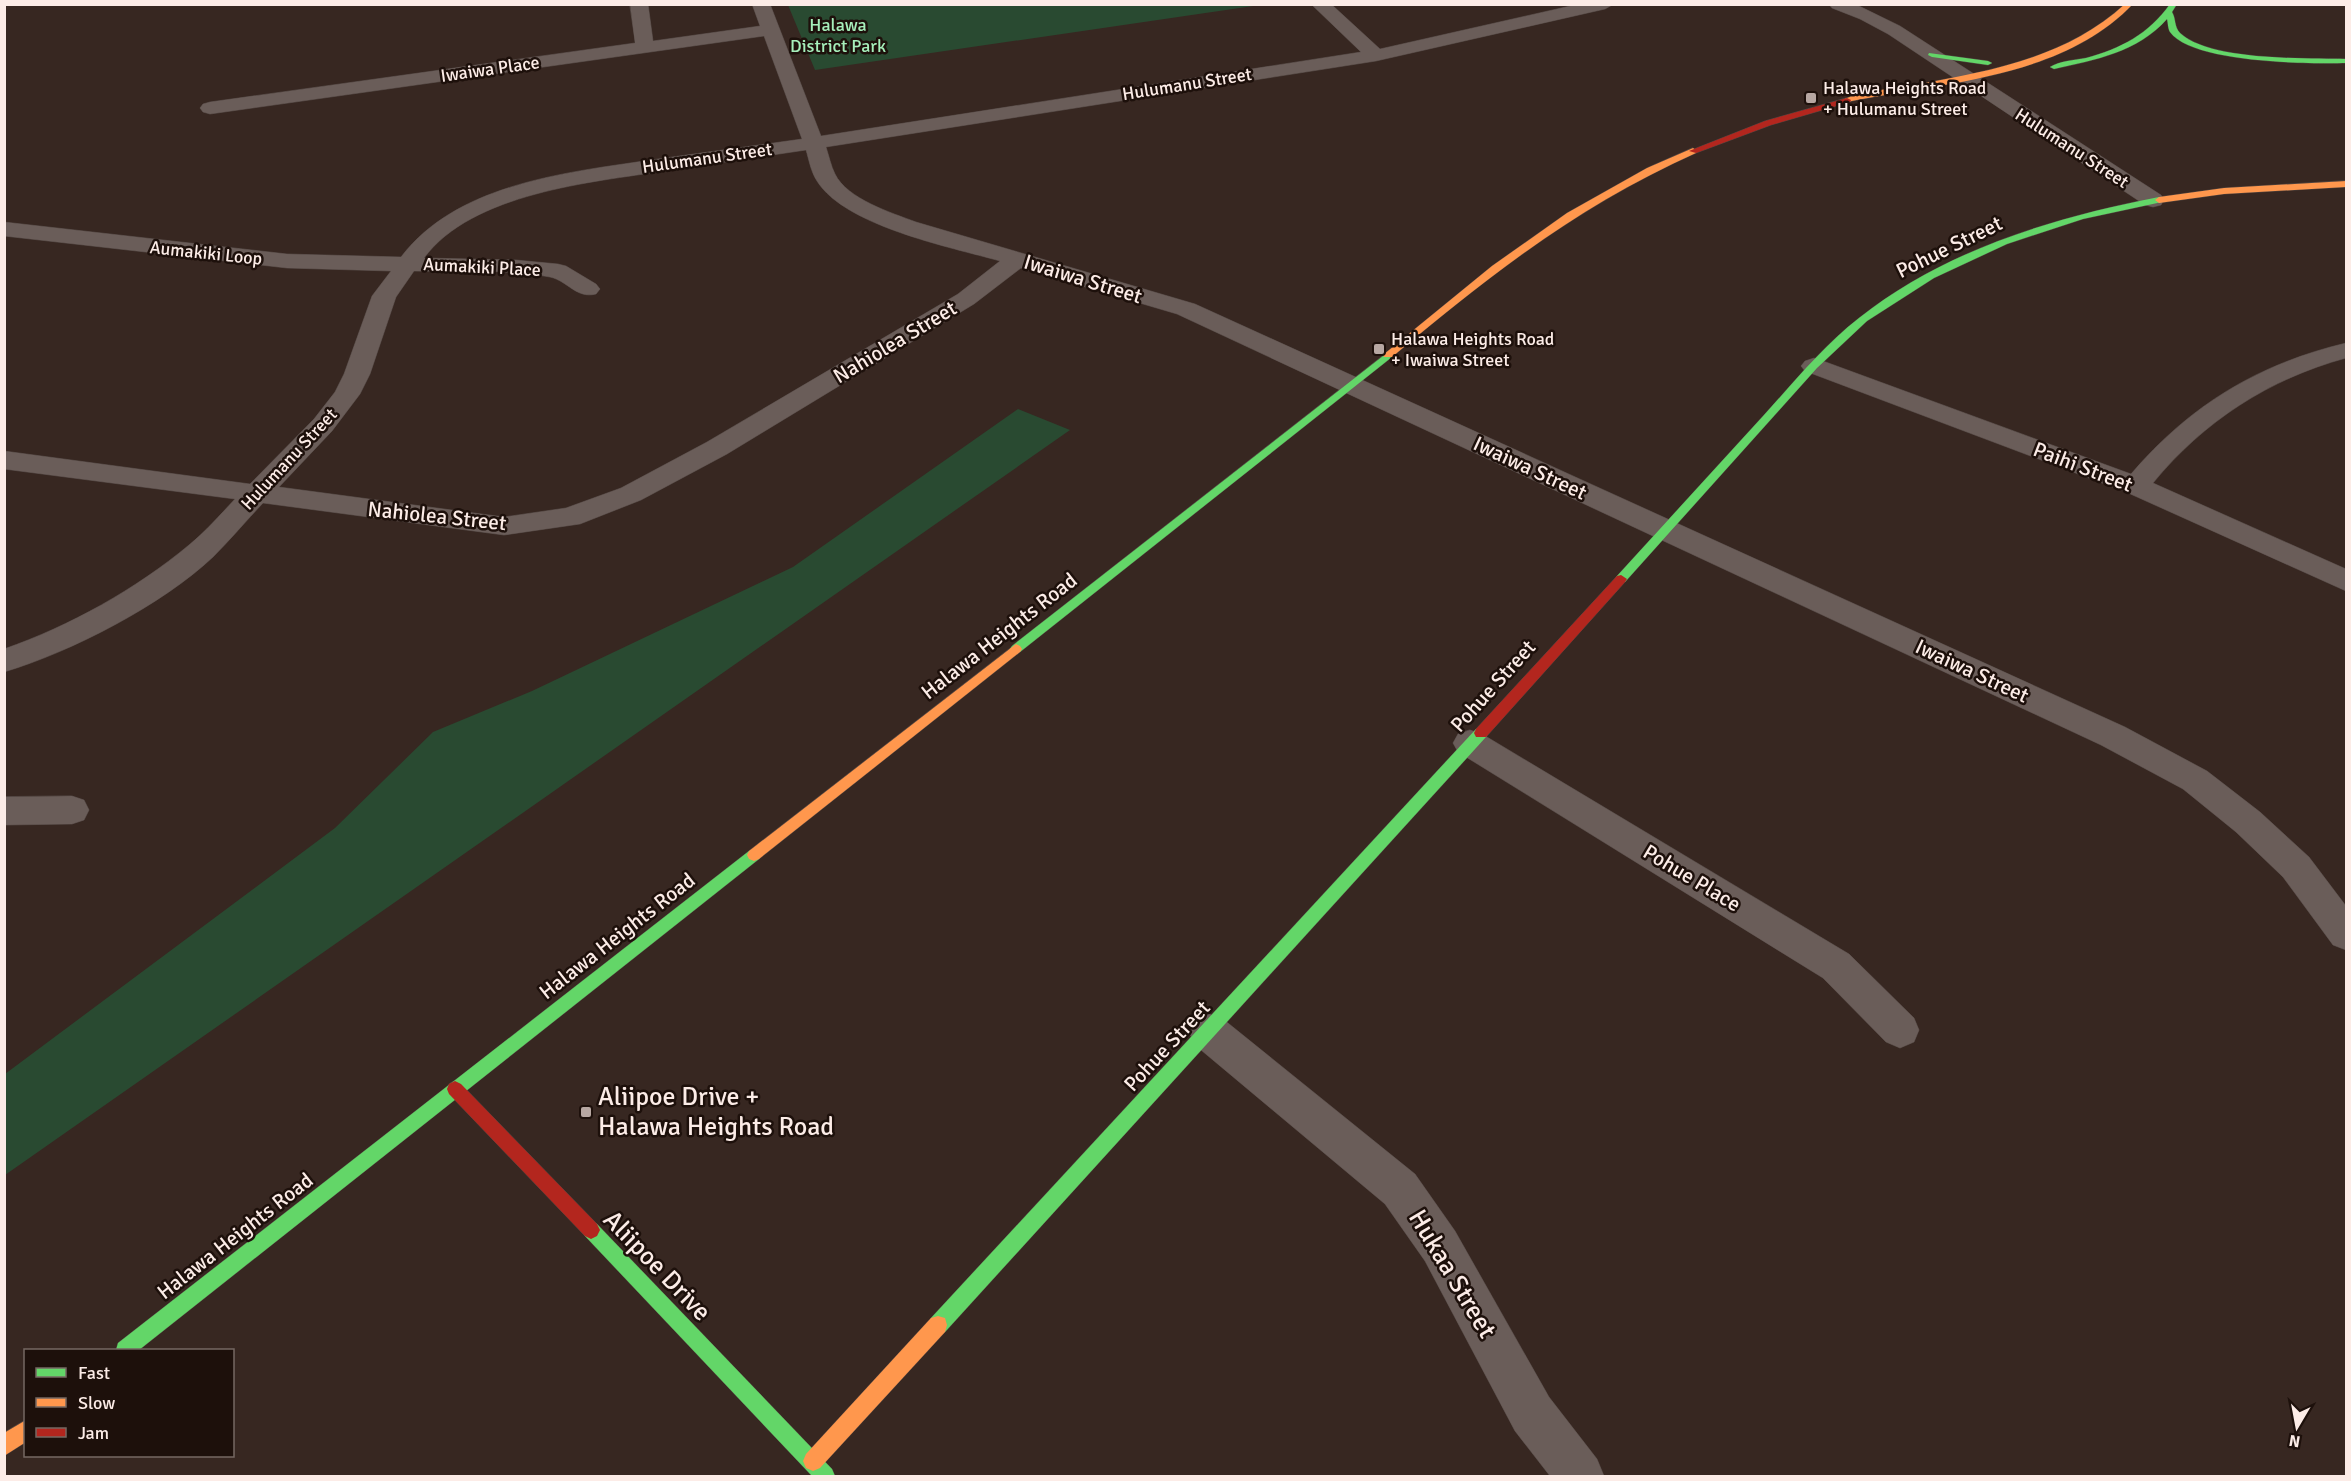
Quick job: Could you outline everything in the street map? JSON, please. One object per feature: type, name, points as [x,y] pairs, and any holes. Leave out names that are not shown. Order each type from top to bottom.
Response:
[{"type":"street","points":[[639,4],[645,47]]},
{"type":"street","name":"Iwaiwa Street","points":[[761,4],[826,179],[843,195],[868,212],[908,227],[1186,309],[2113,736],[2195,780],[2248,822],[2296,867],[2346,933]]},
{"type":"street","points":[[1320,4],[1376,55]]},
{"type":"street","name":"Hulumanu Street","points":[[4,661],[38,649],[109,613],[157,585],[201,551],[323,425],[347,394],[357,374],[384,296],[423,244],[446,225],[486,204],[542,185],[588,176],[1376,55],[1605,4]]},
{"type":"street","name":"Hulumanu Street","points":[[1838,4],[1866,15],[1932,55],[2153,200]]},
{"type":"street","points":[[1963,77],[2034,59],[2073,44],[2104,27],[2130,4]]},
{"type":"street","points":[[1963,77],[2027,72],[2107,54],[2142,38],[2172,9]]},
{"type":"street","points":[[2172,9],[2174,31],[2182,38],[2211,49],[2267,58],[2346,61]]},
{"type":"street","name":"Iwaiwa Place","points":[[210,108],[771,30]]},
{"type":"street","points":[[1932,55],[1969,62],[1999,63],[2034,59]]},
{"type":"street","name":"Halawa Heights Road","points":[[126,1349],[1353,384],[1515,253],[1584,207],[1659,165],[1741,131],[1835,102],[1963,77]]},
{"type":"street","name":"Pohue Street","points":[[813,1461],[1209,1032],[1814,366],[1862,319],[1919,281],[1969,257],[2019,237],[2078,219],[2153,200],[2226,191],[2346,184]]},
{"type":"street","name":"Aumakiki Loop","points":[[4,229],[287,261],[407,264]]},
{"type":"street","name":"Nahiolea Street","points":[[4,460],[504,526],[570,517],[631,494],[717,448],[966,299],[1017,259]]},
{"type":"street","name":"Aumakiki Place","points":[[407,264],[516,267],[558,271],[588,289]]},
{"type":"street","points":[[2136,486],[2178,438],[2215,409],[2262,381],[2316,358],[2346,350]]},
{"type":"street","name":"Paihi Street","points":[[1814,366],[2136,486],[2346,581]]},
{"type":"street","name":"Pohue Place","points":[[1470,743],[1836,966],[1900,1030]]},
{"type":"street","points":[[4,811],[72,810]]},
{"type":"street","name":"Hukaa Street","points":[[1209,1032],[1400,1189],[1440,1245],[1532,1414],[1580,1476]]},
{"type":"street","name":"Aliipoe Drive","points":[[455,1089],[825,1476]]},
{"type":"street","points":[[4,1446],[24,1431]]},
{"type":"green space","name":"Halawa District Park","points":[[788,5],[1260,5],[815,70]]},
{"type":"green space","points":[[1018,409],[1070,430],[5,1175],[5,1074],[335,828],[433,732],[532,691],[793,567]]},
{"type":"traffic: fast","points":[[2054,67],[2105,54],[2137,41],[2151,31],[2174,4]]},
{"type":"traffic: fast","points":[[2170,14],[2174,32],[2186,42],[2205,49],[2255,57],[2346,61]]},
{"type":"traffic: fast","points":[[1932,55],[1988,63]]},
{"type":"traffic: fast","points":[[1621,579],[1813,366],[1863,319],[1930,276],[2004,242],[2080,217],[2159,200]]},
{"type":"traffic: fast","points":[[1016,649],[1388,355]]},
{"type":"traffic: fast","points":[[938,1325],[1481,733]]},
{"type":"traffic: fast","points":[[126,1349],[754,855]]},
{"type":"traffic: fast","points":[[591,1230],[825,1476]]},
{"type":"traffic: slow","points":[[1847,100],[1979,75],[2044,57],[2102,28],[2130,4]]},
{"type":"traffic: slow","points":[[1388,355],[1459,296],[1571,215],[1650,170],[1693,151]]},
{"type":"traffic: slow","points":[[2159,200],[2224,191],[2346,184]]},
{"type":"traffic: slow","points":[[754,855],[1016,649]]},
{"type":"traffic: slow","points":[[813,1461],[938,1325]]},
{"type":"traffic: slow","points":[[4,1446],[24,1431]]},
{"type":"traffic: jam","points":[[1693,151],[1768,123],[1847,100]]},
{"type":"traffic: jam","points":[[1481,733],[1621,579]]},
{"type":"traffic: jam","points":[[455,1089],[591,1230]]},
{"type":"place","name":"Halawa Heights Road + Hulumanu Street","points":[[1811,98]]},
{"type":"place","name":"Halawa Heights Road + Iwaiwa Street","points":[[1379,349]]},
{"type":"place","name":"Aliipoe Drive + Halawa Heights Road","points":[[586,1112]]}]
